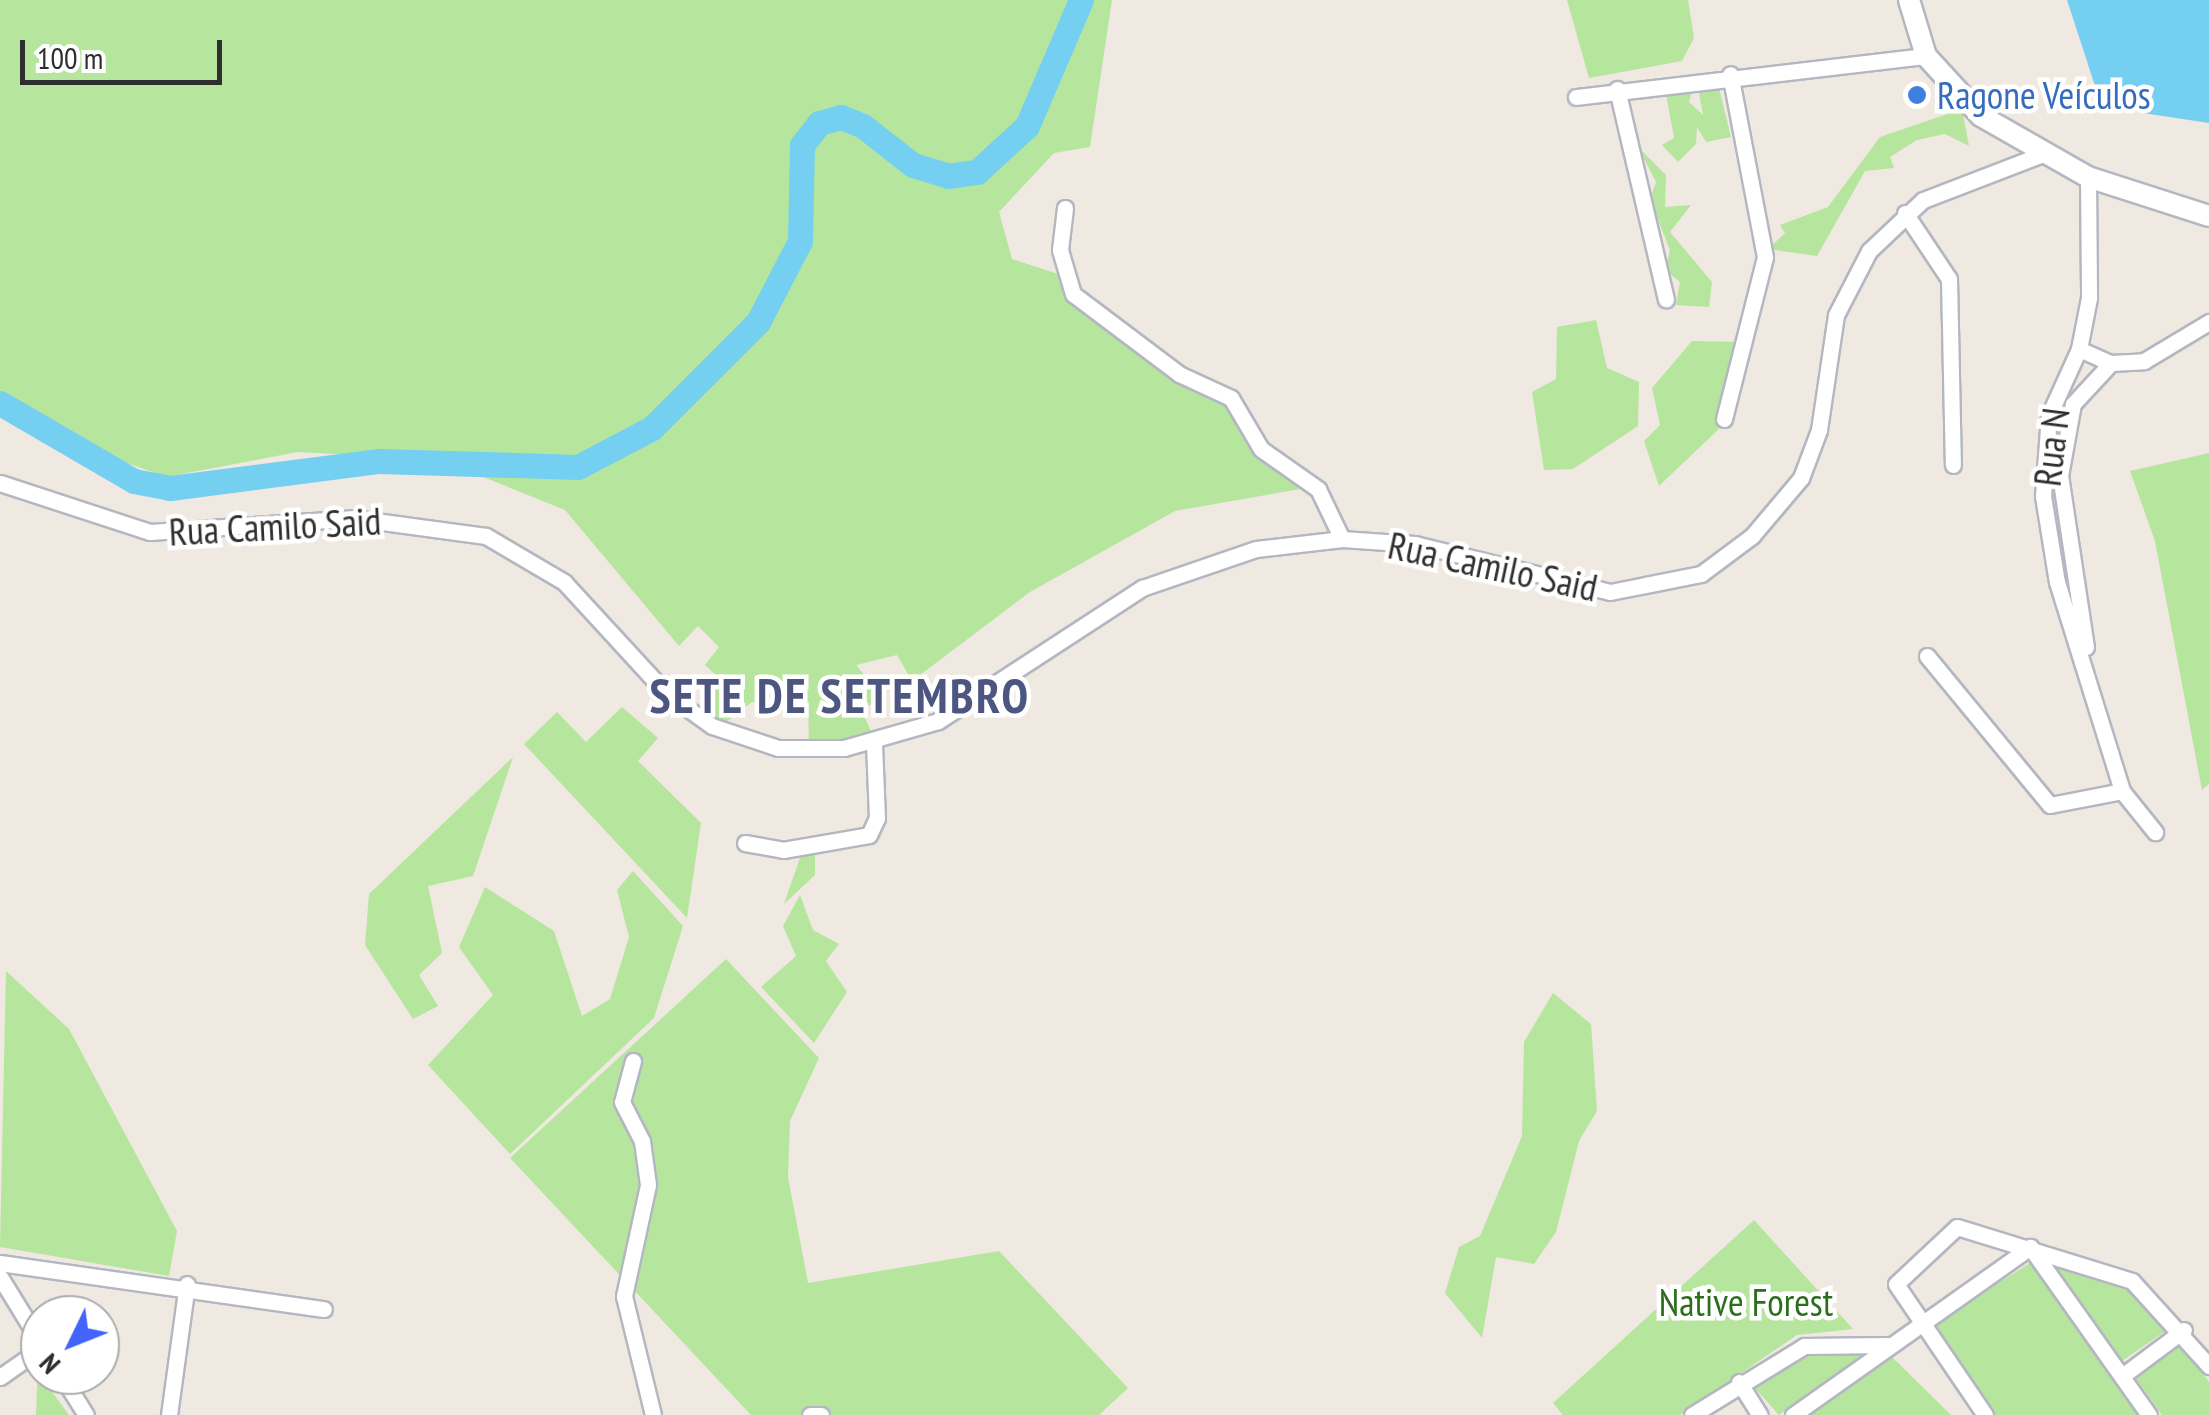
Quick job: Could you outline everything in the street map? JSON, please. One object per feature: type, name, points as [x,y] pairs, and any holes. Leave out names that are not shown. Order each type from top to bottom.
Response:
[{"type":"main road","points":[[1909,0],[1926,56],[1981,116],[2040,155],[2088,177],[2209,216]]},
{"type":"street","points":[[1576,97],[1730,74],[1926,56]]},
{"type":"street","points":[[1724,419],[1765,256],[1730,74]]},
{"type":"street","points":[[1617,89],[1666,300]]},
{"type":"street","name":"Rua Camilo Said","points":[[0,483],[150,532],[353,518],[462,529],[564,582],[666,694],[712,726],[778,748],[874,743],[967,704],[1142,588],[1256,549],[1342,539],[1415,544],[1588,590],[1656,588],[1701,574],[1752,536],[1801,478],[1840,305],[1869,252],[1905,213],[2040,155]]},
{"type":"street","name":"Rua N","points":[[2086,656],[2057,582],[2046,516],[2046,434],[2062,380],[2079,348],[2091,270],[2088,177]]},
{"type":"street","points":[[1065,208],[1060,250],[1073,294],[1179,374],[1231,398],[1261,449],[1318,489],[1342,539]]},
{"type":"street","points":[[1905,213],[1950,279],[1953,465]]},
{"type":"street","points":[[2079,348],[2110,364],[2166,354],[2209,322]]},
{"type":"street","name":"Rua N","points":[[2110,364],[2082,391],[2060,476],[2063,514],[2086,656],[2122,791],[2155,832]]},
{"type":"street","points":[[2062,380],[2082,391]]},
{"type":"street","points":[[2046,516],[2063,514]]},
{"type":"street","points":[[1927,656],[2050,805],[2122,791]]},
{"type":"street","points":[[744,843],[782,850],[869,835],[877,818],[874,743]]},
{"type":"street","points":[[632,1061],[622,1102],[642,1141],[648,1185],[624,1296],[653,1415]]},
{"type":"street","points":[[1985,1415],[1919,1324],[1896,1284],[1906,1266],[1957,1226],[2132,1280],[2184,1330],[2209,1366]]},
{"type":"street","points":[[1793,1415],[2030,1247]]},
{"type":"street","points":[[2030,1247],[2149,1415]]},
{"type":"street","points":[[0,1263],[188,1284],[324,1309]]},
{"type":"street","points":[[0,1277],[20,1312]]},
{"type":"street","points":[[169,1415],[188,1284]]},
{"type":"street","points":[[2122,1376],[2184,1330]]},
{"type":"street","points":[[1692,1415],[1739,1382],[1804,1346],[1890,1345]]},
{"type":"street","points":[[0,1377],[20,1362]]},
{"type":"street","points":[[1739,1382],[1760,1415]]},
{"type":"street","points":[[810,1415],[821,1415]]},
{"type":"green space","points":[[0,0],[1112,0],[1090,147],[1054,153],[999,212],[1012,259],[1064,276],[1082,311],[1219,393],[1306,488],[1175,511],[1030,592],[912,681],[897,655],[856,665],[885,700],[860,708],[873,735],[809,744],[808,703],[752,702],[725,723],[698,710],[720,679],[705,665],[719,647],[698,626],[679,646],[565,510],[441,460],[298,452],[166,477],[0,417]]},
{"type":"green space","points":[[1567,0],[1688,0],[1694,38],[1682,61],[1589,78]]},
{"type":"green space","points":[[1694,84],[1689,102],[1703,115],[1699,93],[1718,84],[1731,137],[1706,142],[1697,127],[1696,144],[1678,162],[1662,145],[1674,138],[1666,94]]},
{"type":"green space","points":[[1962,109],[1969,146],[1945,134],[1917,140],[1890,157],[1894,168],[1865,171],[1817,256],[1768,249],[1785,233],[1780,225],[1828,207],[1880,137]]},
{"type":"green space","points":[[1638,147],[1666,175],[1665,207],[1691,205],[1670,232],[1712,282],[1709,307],[1676,305],[1680,282],[1665,270],[1670,250],[1650,199],[1656,182]]},
{"type":"green space","points":[[1596,320],[1607,368],[1639,382],[1638,426],[1573,469],[1544,470],[1532,392],[1556,379],[1557,327]]},
{"type":"green space","points":[[1692,341],[1745,342],[1721,427],[1659,486],[1644,441],[1660,425],[1652,388]]},
{"type":"green space","points":[[2209,453],[2209,784],[2202,790],[2155,541],[2130,471]]},
{"type":"green space","points":[[622,707],[658,738],[638,761],[701,823],[687,918],[524,744],[557,712],[586,742]]},
{"type":"green space","points":[[513,757],[473,876],[428,886],[442,953],[419,975],[438,1006],[413,1019],[365,945],[369,894]]},
{"type":"green space","points":[[802,852],[815,854],[815,875],[784,904]]},
{"type":"green space","points":[[633,871],[683,926],[654,1018],[510,1154],[428,1065],[493,995],[459,947],[485,887],[554,931],[582,1016],[610,999],[629,937],[617,890]]},
{"type":"green space","points":[[800,895],[813,930],[839,944],[826,961],[847,992],[814,1043],[761,987],[796,956],[783,926]]},
{"type":"green space","points":[[726,959],[819,1058],[790,1121],[788,1177],[808,1283],[999,1251],[1128,1388],[1099,1415],[751,1415],[510,1158]]},
{"type":"green space","points":[[6,971],[69,1029],[177,1231],[169,1276],[0,1247]]},
{"type":"green space","points":[[1553,993],[1591,1024],[1597,1111],[1579,1141],[1556,1232],[1534,1264],[1496,1257],[1482,1338],[1445,1293],[1459,1247],[1480,1236],[1522,1136],[1524,1042]]},
{"type":"green space","name":"Native Forest","points":[[1754,1220],[1853,1329],[1797,1335],[1680,1415],[1563,1415],[1553,1403]]},
{"type":"green space","points":[[2038,1258],[2145,1415],[1995,1415],[1930,1326]]},
{"type":"green space","points":[[2053,1266],[2135,1293],[2167,1330],[2122,1361]]},
{"type":"green space","points":[[2182,1344],[2209,1382],[2209,1415],[2162,1415],[2135,1377]]},
{"type":"green space","points":[[1864,1355],[1779,1415],[1754,1387],[1802,1356]]},
{"type":"green space","points":[[1890,1355],[1951,1415],[1805,1415]]},
{"type":"green space","points":[[37,1395],[54,1395],[69,1415],[36,1415]]},
{"type":"water","points":[[2067,0],[2209,0],[2209,123],[2123,110],[2097,92]]},
{"type":"waterway","points":[[0,403],[134,481],[170,488],[379,461],[578,467],[652,428],[758,322],[800,241],[802,145],[819,123],[841,117],[863,126],[913,165],[948,176],[977,172],[1027,126],[1081,0]]},
{"type":"place","name":"Ragone Veículos","points":[[1917,95]]},
{"type":"district","name":"SETE DE SETEMBRO","points":[[840,696]]}]
